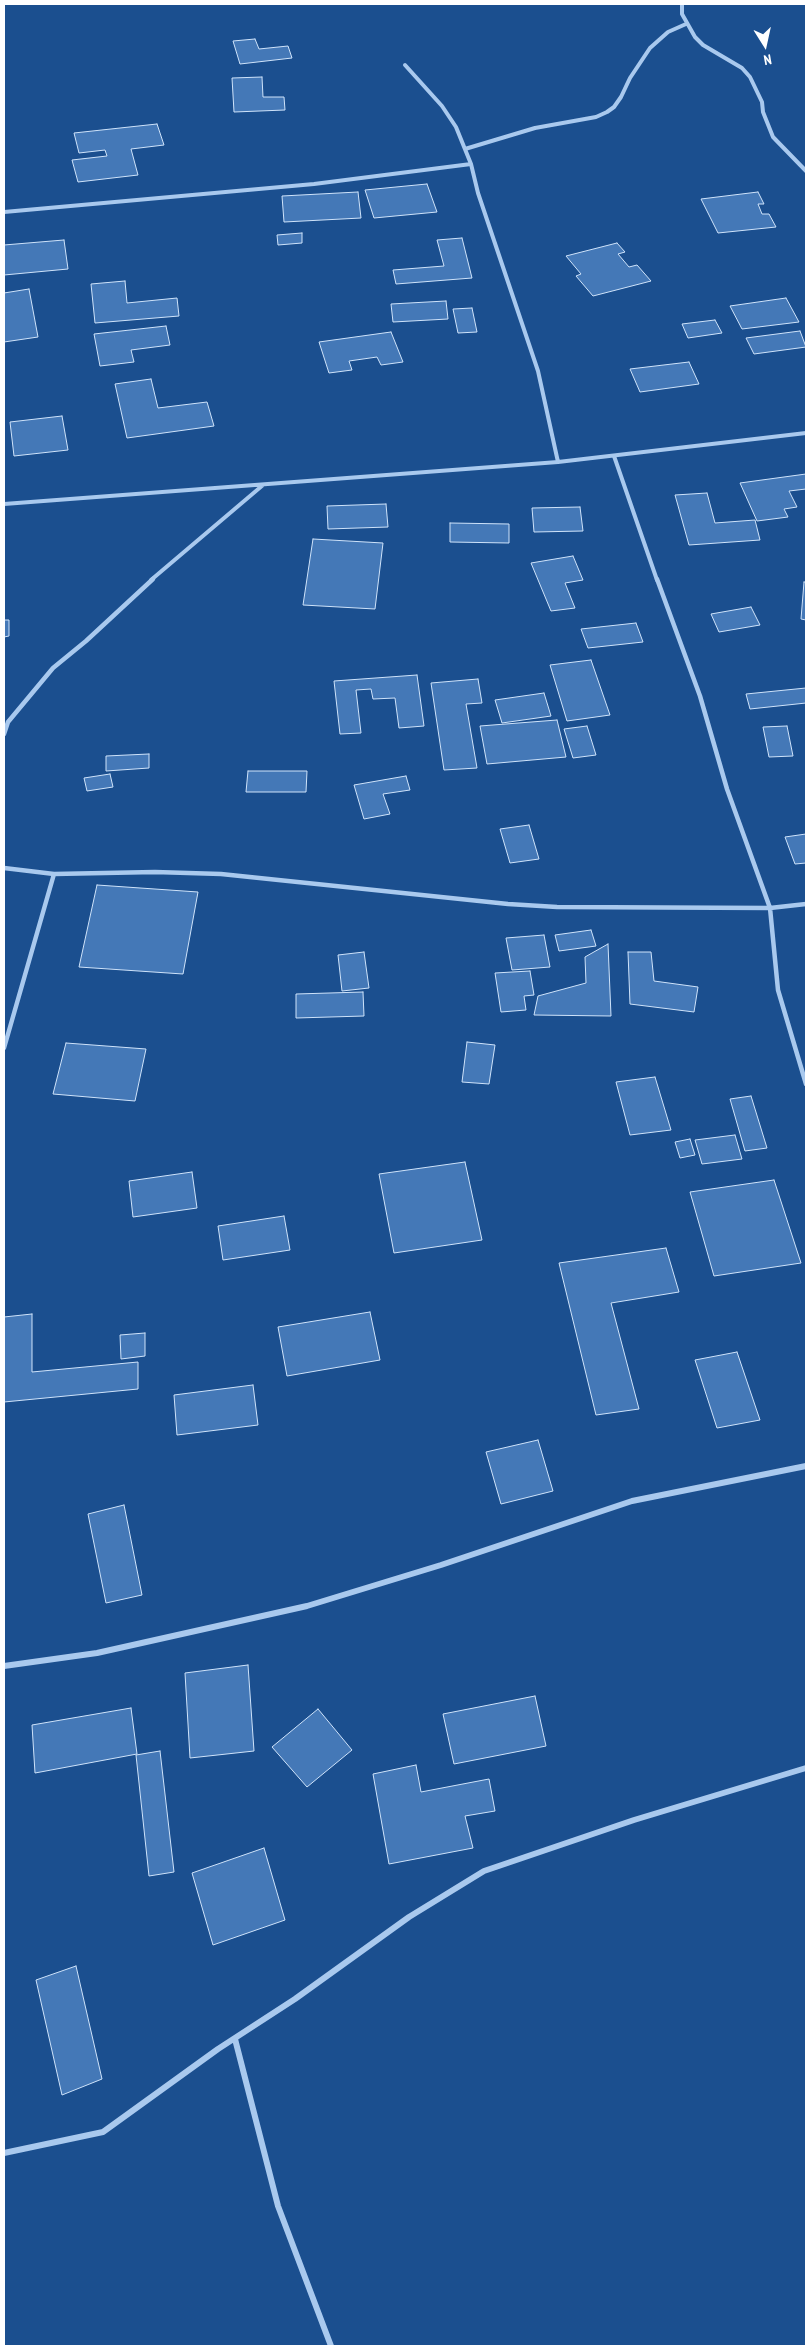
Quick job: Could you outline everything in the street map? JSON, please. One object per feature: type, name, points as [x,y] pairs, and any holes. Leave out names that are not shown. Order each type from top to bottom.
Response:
[{"type":"street","points":[[682,4],[682,14],[686,24],[704,45],[728,58],[742,68],[750,77],[762,102],[763,112],[774,137],[806,171]]},
{"type":"street","points":[[465,149],[535,128],[596,118],[607,112],[622,97],[630,78],[650,48],[668,32],[686,24]]},
{"type":"street","points":[[405,65],[442,106],[456,128],[471,164],[478,193],[538,371],[558,462]]},
{"type":"street","points":[[4,212],[314,184],[471,164]]},
{"type":"street","points":[[4,504],[558,462],[806,433]]},
{"type":"street","points":[[614,456],[700,696],[727,789],[770,908],[778,990],[806,1084]]},
{"type":"street","points":[[4,732],[8,722],[53,668],[86,641],[160,572],[232,514],[263,485]]},
{"type":"street","points":[[4,868],[54,874],[155,872],[222,874],[508,904],[557,907],[770,908],[806,904]]},
{"type":"street","points":[[4,1048],[54,874]]},
{"type":"street","points":[[4,1666],[97,1653],[307,1606],[441,1565],[632,1501],[806,1466]]},
{"type":"street","points":[[4,2153],[103,2132],[235,2039],[295,2000],[409,1917],[484,1871],[634,1820],[806,1768]]},
{"type":"street","points":[[235,2039],[278,2206],[331,2346]]},
{"type":"building","points":[[255,39],[259,49],[288,46],[292,58],[240,64],[233,41]]},
{"type":"building","points":[[262,77],[263,97],[284,97],[285,110],[234,112],[232,78]]},
{"type":"building","points":[[157,124],[164,145],[131,149],[138,175],[78,182],[72,160],[107,156],[105,150],[79,153],[74,133]]},
{"type":"building","points":[[427,184],[437,212],[374,218],[365,190]]},
{"type":"building","points":[[358,192],[361,218],[284,222],[282,196]]},
{"type":"building","points":[[758,192],[764,204],[758,204],[762,214],[769,214],[776,227],[718,233],[701,199]]},
{"type":"building","points":[[302,233],[302,243],[278,245],[277,235]]},
{"type":"building","points":[[462,238],[472,278],[396,284],[393,270],[444,266],[437,240]]},
{"type":"building","points":[[64,240],[68,269],[4,275],[4,245]]},
{"type":"building","points":[[617,243],[625,252],[618,254],[629,267],[637,265],[651,281],[593,296],[576,276],[581,274],[566,256]]},
{"type":"building","points":[[125,281],[127,303],[177,298],[179,316],[95,323],[91,284]]},
{"type":"building","points":[[29,289],[38,337],[4,342],[4,293]]},
{"type":"building","points":[[786,298],[799,322],[742,329],[730,306]]},
{"type":"building","points":[[446,301],[448,319],[393,322],[391,304]]},
{"type":"building","points":[[472,308],[477,332],[458,333],[453,309]]},
{"type":"building","points":[[715,320],[722,333],[688,338],[682,324]]},
{"type":"building","points":[[166,326],[170,345],[131,350],[134,362],[100,366],[94,334]]},
{"type":"building","points":[[800,331],[806,347],[754,354],[746,338]]},
{"type":"building","points":[[391,332],[403,362],[381,365],[377,357],[349,361],[352,370],[329,373],[319,342]]},
{"type":"building","points":[[689,362],[699,384],[640,392],[630,369]]},
{"type":"building","points":[[151,379],[158,408],[207,402],[214,426],[127,438],[115,384]]},
{"type":"building","points":[[62,416],[68,450],[14,456],[10,422]]},
{"type":"building","points":[[806,474],[806,489],[789,491],[797,507],[784,509],[788,517],[757,521],[740,483]]},
{"type":"building","points":[[707,493],[715,523],[755,520],[760,540],[689,545],[675,495]]},
{"type":"building","points":[[386,504],[388,527],[328,529],[327,506]]},
{"type":"building","points":[[580,507],[583,531],[534,532],[532,508]]},
{"type":"building","points":[[450,523],[509,524],[509,543],[450,542]]},
{"type":"building","points":[[313,539],[383,543],[375,609],[303,605]]},
{"type":"building","points":[[573,556],[583,580],[565,583],[575,608],[551,611],[531,563]]},
{"type":"building","points":[[804,582],[806,582],[806,620],[801,619]]},
{"type":"building","points":[[751,607],[760,625],[719,632],[711,614]]},
{"type":"building","points":[[4,620],[9,620],[9,636],[4,637]]},
{"type":"building","points":[[636,623],[643,642],[588,648],[581,629]]},
{"type":"building","points":[[591,660],[610,715],[567,721],[550,665]]},
{"type":"building","points":[[417,675],[424,726],[399,728],[395,698],[373,699],[371,689],[356,690],[361,733],[340,734],[334,681]]},
{"type":"building","points":[[478,679],[482,703],[466,704],[477,768],[444,770],[431,683]]},
{"type":"building","points":[[806,688],[806,703],[750,709],[746,694]]},
{"type":"building","points":[[544,693],[551,716],[502,723],[495,700]]},
{"type":"building","points":[[557,720],[566,757],[487,764],[480,726]]},
{"type":"building","points":[[587,726],[596,755],[573,758],[564,729]]},
{"type":"building","points":[[787,726],[793,756],[769,757],[763,727]]},
{"type":"building","points":[[149,754],[149,768],[106,771],[106,756]]},
{"type":"building","points":[[248,771],[307,771],[306,792],[246,792]]},
{"type":"building","points":[[110,774],[113,787],[87,791],[84,778]]},
{"type":"building","points":[[406,776],[410,790],[383,794],[390,814],[364,819],[354,785]]},
{"type":"building","points":[[529,825],[539,859],[510,863],[500,829]]},
{"type":"building","points":[[806,834],[806,863],[795,864],[785,837]]},
{"type":"building","points":[[97,885],[198,892],[183,974],[79,967]]},
{"type":"building","points":[[591,930],[596,946],[559,951],[555,935]]},
{"type":"building","points":[[544,935],[550,967],[512,970],[506,938]]},
{"type":"building","points":[[608,944],[611,1016],[534,1015],[538,996],[586,983],[585,957]]},
{"type":"building","points":[[364,952],[369,988],[342,991],[338,955]]},
{"type":"building","points":[[628,952],[651,952],[654,981],[698,987],[694,1012],[630,1004]]},
{"type":"building","points":[[530,971],[534,995],[524,996],[526,1010],[501,1012],[495,973]]},
{"type":"building","points":[[363,992],[364,1016],[296,1018],[296,994]]},
{"type":"building","points":[[467,1042],[495,1045],[489,1084],[462,1082]]},
{"type":"building","points":[[66,1043],[146,1049],[135,1101],[53,1094]]},
{"type":"building","points":[[655,1077],[671,1130],[630,1135],[616,1082]]},
{"type":"building","points":[[751,1096],[767,1148],[745,1151],[730,1099]]},
{"type":"building","points":[[735,1135],[742,1159],[702,1164],[695,1140]]},
{"type":"building","points":[[690,1139],[695,1155],[680,1158],[675,1142]]},
{"type":"building","points":[[465,1162],[482,1240],[394,1253],[379,1174]]},
{"type":"building","points":[[192,1172],[197,1208],[133,1217],[129,1181]]},
{"type":"building","points":[[774,1180],[801,1263],[714,1276],[690,1192]]},
{"type":"building","points":[[284,1216],[290,1250],[223,1260],[218,1226]]},
{"type":"building","points":[[666,1248],[679,1292],[611,1303],[639,1409],[596,1415],[559,1263]]},
{"type":"building","points":[[370,1312],[380,1360],[287,1376],[278,1327]]},
{"type":"building","points":[[32,1314],[32,1372],[138,1362],[138,1389],[4,1402],[4,1317]]},
{"type":"building","points":[[145,1333],[145,1356],[121,1359],[120,1335]]},
{"type":"building","points":[[737,1352],[760,1420],[717,1428],[695,1360]]},
{"type":"building","points":[[253,1385],[258,1425],[177,1435],[174,1395]]},
{"type":"building","points":[[538,1440],[553,1491],[501,1504],[486,1452]]},
{"type":"building","points":[[124,1505],[142,1595],[106,1603],[88,1514]]},
{"type":"building","points":[[248,1665],[254,1751],[190,1758],[185,1673]]},
{"type":"building","points":[[535,1696],[546,1746],[454,1764],[443,1714]]},
{"type":"building","points":[[131,1708],[137,1754],[35,1773],[32,1725]]},
{"type":"building","points":[[318,1709],[352,1750],[307,1787],[272,1747]]},
{"type":"building","points":[[160,1751],[174,1872],[149,1876],[136,1755]]},
{"type":"building","points":[[416,1765],[421,1792],[489,1779],[495,1811],[465,1816],[473,1848],[389,1864],[373,1774]]},
{"type":"building","points":[[264,1848],[285,1920],[213,1945],[192,1873]]},
{"type":"building","points":[[76,1966],[102,2079],[62,2095],[36,1980]]}]
